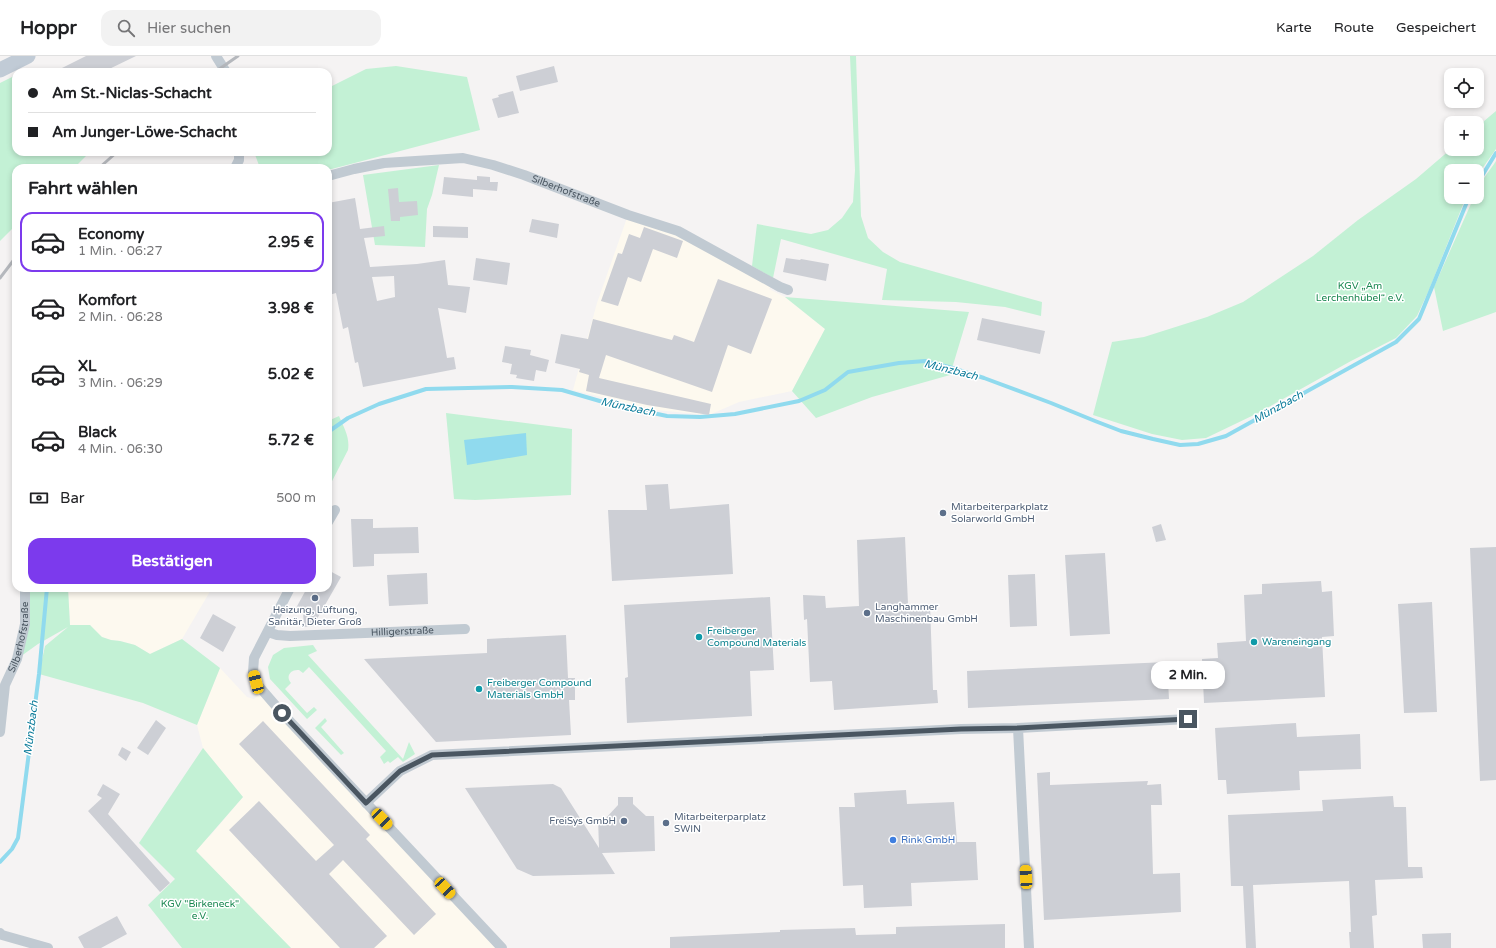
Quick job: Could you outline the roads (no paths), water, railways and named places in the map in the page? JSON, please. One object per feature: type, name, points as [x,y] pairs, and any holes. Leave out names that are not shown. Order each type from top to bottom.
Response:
[{"type":"main road","points":[[0,70],[28,56]]},
{"type":"street","points":[[216,56],[224,68]]},
{"type":"street","name":"Silberhofstraße","points":[[332,175],[384,163],[462,158],[493,165],[524,175],[628,215],[678,231],[788,290]]},
{"type":"street","points":[[332,515],[335,510]]},
{"type":"street","name":"Silberhofstraße","points":[[0,732],[3,684],[17,659],[25,624],[25,592]]},
{"type":"street","points":[[288,592],[280,604],[268,632],[254,658],[253,672],[256,682],[366,803],[502,948]]},
{"type":"street","name":"Hilligerstraße","points":[[268,632],[290,636],[465,629]]},
{"type":"street","points":[[366,803],[400,771],[432,755],[1188,719]]},
{"type":"street","points":[[1018,728],[1029,948]]},
{"type":"street","points":[[0,933],[2,935],[48,948]]},
{"type":"water","points":[[526,433],[527,455],[467,465],[464,440]]},
{"type":"waterway","name":"Münzbach","points":[[1484,173],[1496,153]]},
{"type":"waterway","name":"Münzbach","points":[[332,429],[348,418],[379,404],[426,389],[512,387],[562,390],[610,404],[667,416],[700,417],[735,414],[799,401],[825,390],[848,372],[899,363],[925,361],[984,378],[1121,431],[1180,445],[1198,444],[1226,436],[1396,342],[1419,319],[1466,204]]},
{"type":"waterway","name":"Münzbach","points":[[0,862],[12,849],[18,838],[39,674],[47,592]]},
{"type":"railway","points":[[221,68],[238,56]]},
{"type":"railway","points":[[104,164],[112,156]]},
{"type":"railway","points":[[0,278],[12,262]]},
{"type":"place","name":"Mitarbeiterparkplatz Solarworld GmbH","points":[[943,513]]},
{"type":"place","name":"Heizung, Lüftung, Sanitär, Dieter Groß","points":[[315,598]]},
{"type":"place","name":"Langhammer Maschinenbau GmbH","points":[[867,613]]},
{"type":"place","name":"Freiberger Compound Materials","points":[[699,637]]},
{"type":"place","name":"Wareneingang","points":[[1254,642]]},
{"type":"place","name":"Freiberger Compound Materials GmbH","points":[[479,689]]},
{"type":"place","name":"FreiSys GmbH","points":[[624,821]]},
{"type":"place","name":"Mitarbeiterparplatz SWIN","points":[[666,823]]},
{"type":"place","name":"Rink GmbH","points":[[893,840]]},
{"type":"park label","name":"KGV „Am Lerchenhübel“ e.V.","points":[[1360,292]]},
{"type":"park label","name":"KGV \"Birkeneck\" e.V.","points":[[200,910]]}]
